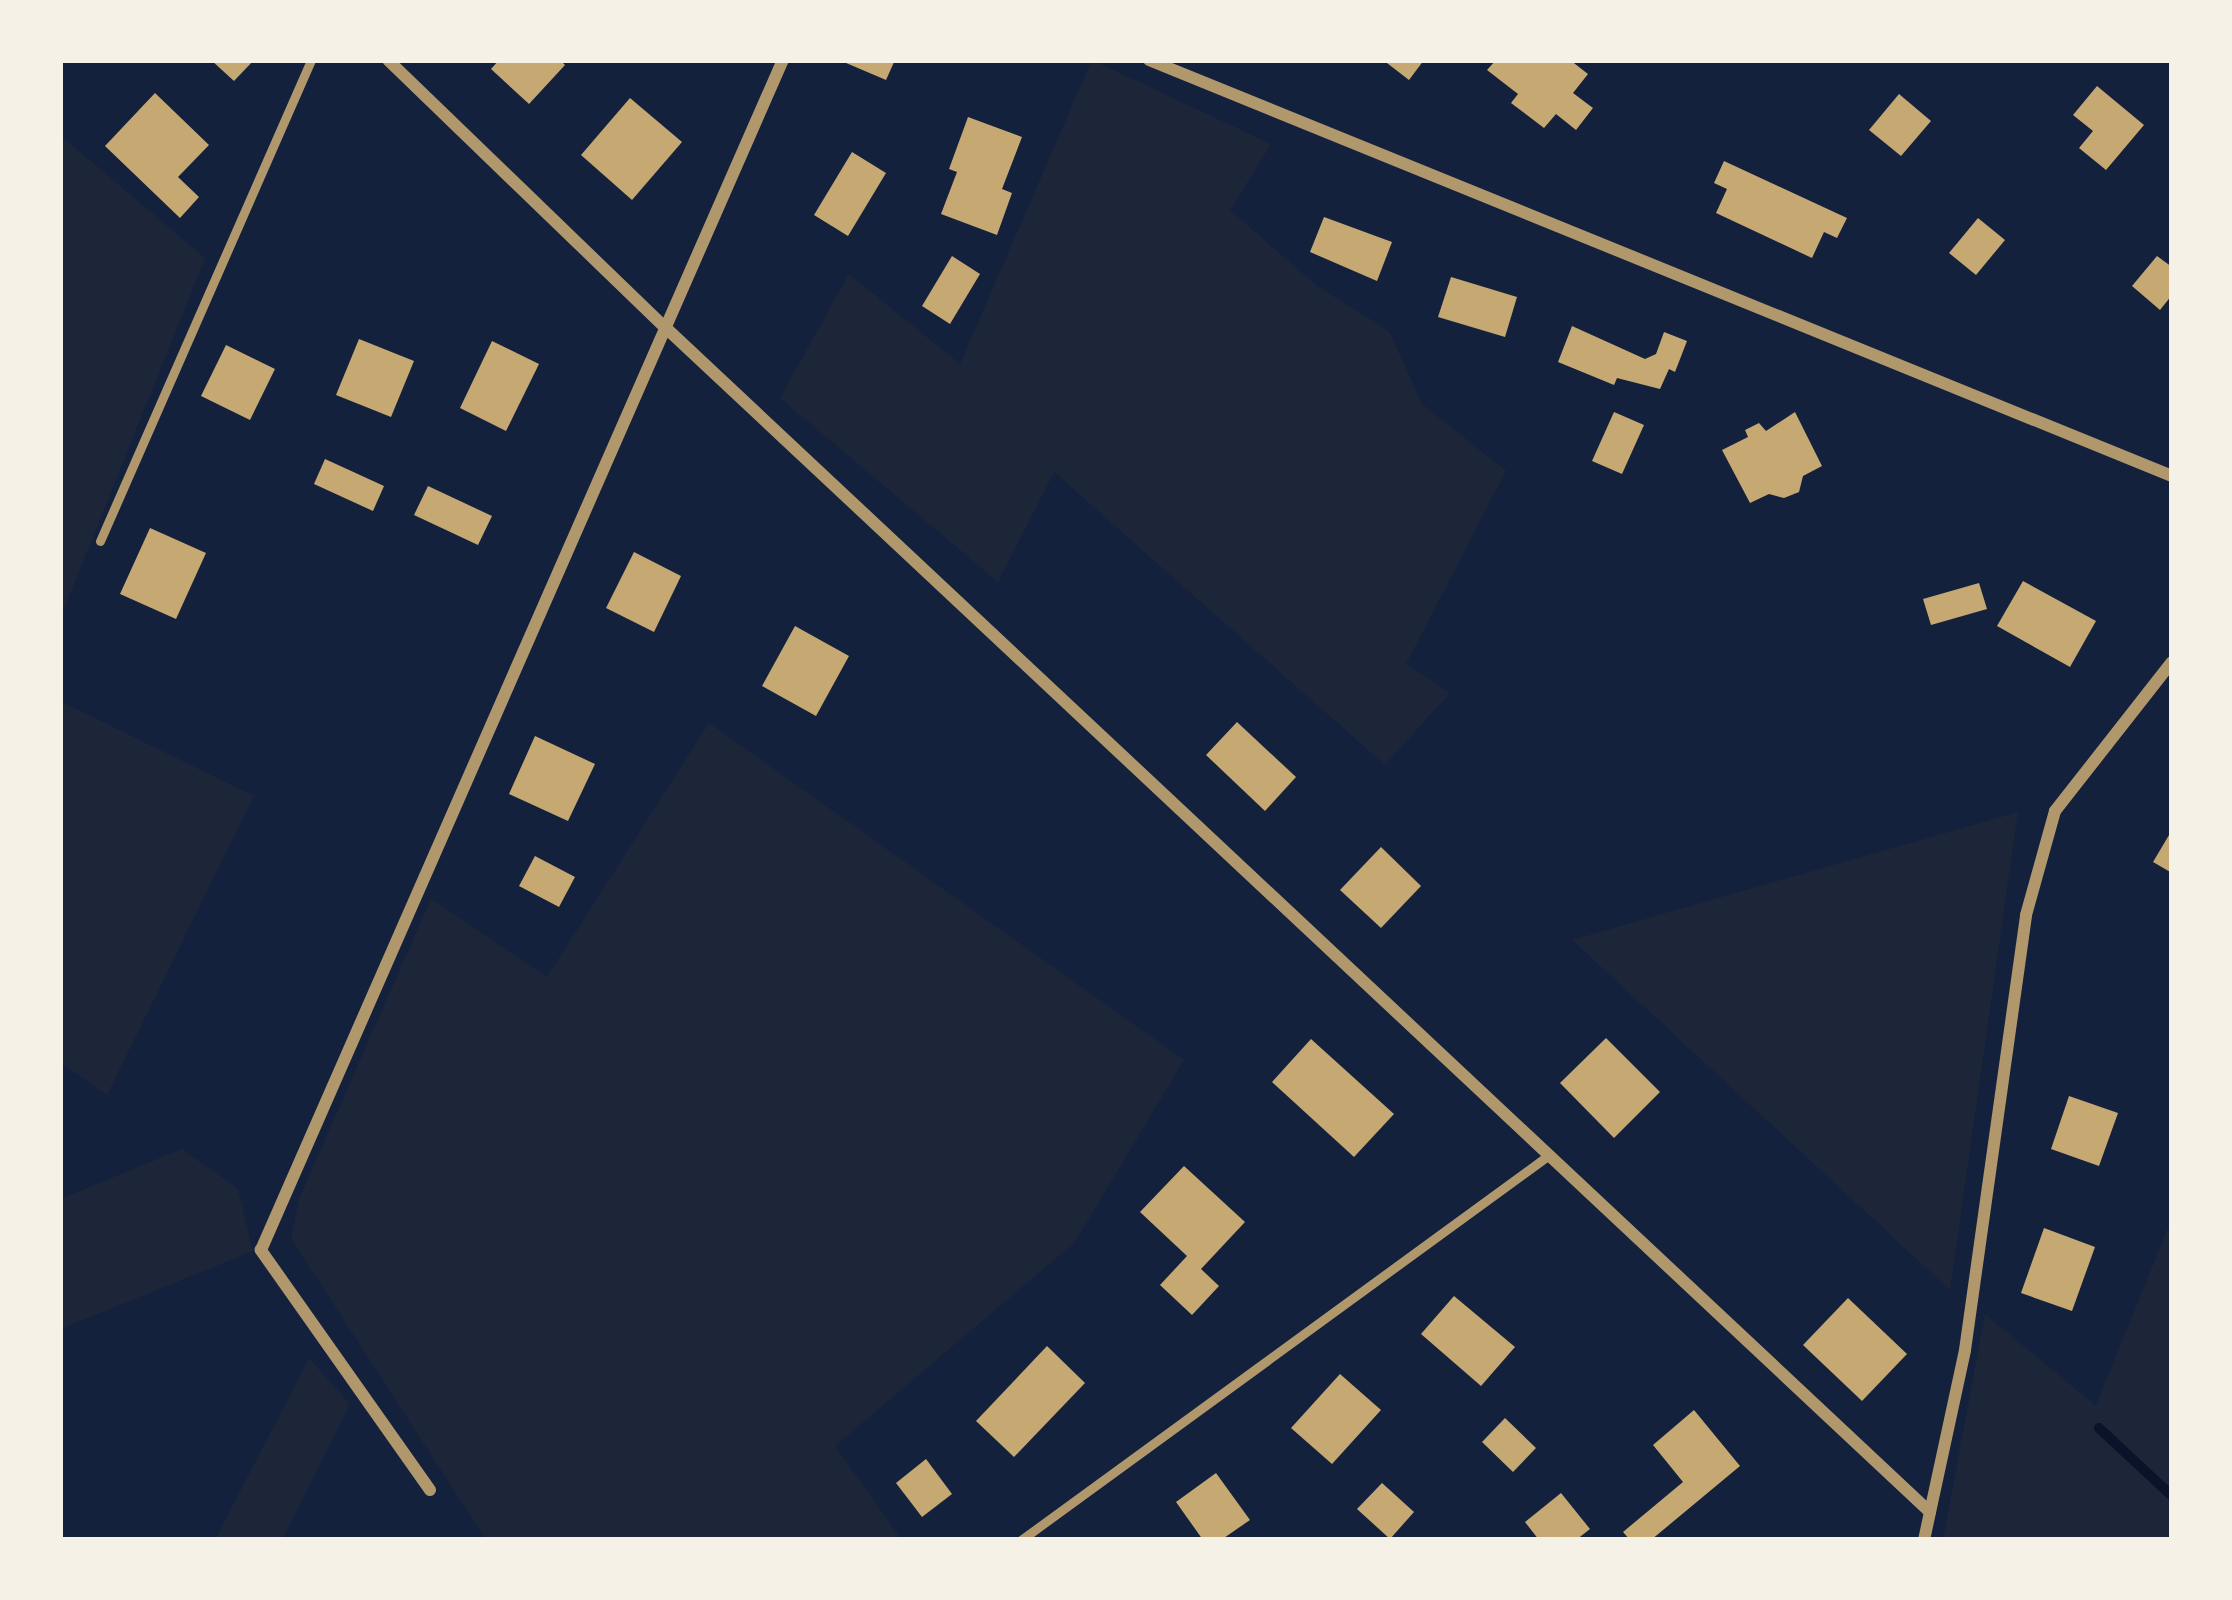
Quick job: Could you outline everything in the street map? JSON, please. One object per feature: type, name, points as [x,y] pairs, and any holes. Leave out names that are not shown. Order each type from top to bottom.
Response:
[{"type":"street","points":[[388,60],[666,328],[1930,1513]]},
{"type":"street","points":[[430,1490],[261,1250],[783,60]]},
{"type":"street","points":[[1149,60],[2172,476]]},
{"type":"street","points":[[1924,1540],[1965,1350],[2026,915],[2056,811],[2172,662]]},
{"type":"lane","points":[[100,541],[311,60]]},
{"type":"lane","points":[[1021,1540],[1549,1155]]},
{"type":"shaded area","points":[[1092,60],[1271,144],[1230,210],[1317,286],[1389,331],[1422,404],[1506,471],[1406,664],[1450,693],[1385,765],[1054,472],[998,582],[780,398],[849,274],[960,364]]},
{"type":"shaded area","points":[[60,135],[205,258],[60,619]]},
{"type":"shaded area","points":[[60,701],[254,796],[107,1095],[60,1062]]},
{"type":"shaded area","points":[[709,723],[1184,1060],[1075,1242],[835,1446],[902,1540],[486,1540],[291,1238],[299,1199],[431,899],[547,977]]},
{"type":"shaded area","points":[[2018,812],[1950,1290],[1572,940]]},
{"type":"shaded area","points":[[182,1149],[238,1189],[253,1251],[60,1329],[60,1199]]},
{"type":"shaded area","points":[[2172,1218],[2172,1540],[1943,1540],[1985,1314],[2096,1406]]},
{"type":"shaded area","points":[[309,1358],[350,1404],[282,1540],[215,1540]]},
{"type":"building","points":[[211,60],[254,60],[234,81]]},
{"type":"building","points":[[499,60],[560,60],[565,65],[529,104],[491,69]]},
{"type":"building","points":[[839,60],[895,60],[886,80]]},
{"type":"building","points":[[1383,60],[1424,60],[1409,80]]},
{"type":"building","points":[[1496,60],[1570,60],[1588,74],[1573,93],[1593,108],[1576,130],[1556,114],[1544,128],[1511,103],[1518,94],[1487,70]]},
{"type":"building","points":[[2097,86],[2144,125],[2106,170],[2079,148],[2093,131],[2073,115]]},
{"type":"building","points":[[155,93],[209,145],[178,177],[199,197],[180,218],[105,146]]},
{"type":"building","points":[[1899,94],[1931,121],[1901,156],[1869,130]]},
{"type":"building","points":[[630,98],[682,142],[632,200],[581,155]]},
{"type":"building","points":[[968,117],[1022,137],[1002,189],[1012,193],[997,235],[941,214],[957,172],[949,169]]},
{"type":"building","points":[[852,152],[886,173],[848,236],[814,215]]},
{"type":"building","points":[[1724,161],[1847,218],[1837,238],[1824,232],[1812,258],[1716,213],[1727,189],[1714,183]]},
{"type":"building","points":[[1324,217],[1392,242],[1377,281],[1310,252]]},
{"type":"building","points":[[1978,218],[2005,240],[1976,275],[1949,253]]},
{"type":"building","points":[[952,256],[980,274],[950,324],[922,306]]},
{"type":"building","points":[[2157,256],[2172,267],[2172,295],[2160,310],[2132,286]]},
{"type":"building","points":[[1451,277],[1517,297],[1505,337],[1438,317]]},
{"type":"building","points":[[1572,326],[1645,359],[1656,354],[1664,332],[1687,341],[1675,372],[1669,369],[1660,389],[1617,378],[1614,385],[1558,362]]},
{"type":"building","points":[[359,339],[414,361],[391,417],[336,395]]},
{"type":"building","points":[[492,341],[539,364],[506,431],[460,408]]},
{"type":"building","points":[[226,345],[275,369],[250,420],[201,396]]},
{"type":"building","points":[[1614,412],[1644,425],[1622,474],[1592,461]]},
{"type":"building","points":[[1795,412],[1822,466],[1803,476],[1799,492],[1784,498],[1769,494],[1750,503],[1722,450],[1748,437],[1745,430],[1759,423],[1766,431]]},
{"type":"building","points":[[325,459],[384,486],[373,511],[314,484]]},
{"type":"building","points":[[428,486],[492,516],[478,545],[414,515]]},
{"type":"building","points":[[150,528],[206,553],[176,619],[120,594]]},
{"type":"building","points":[[634,552],[681,576],[654,632],[606,608]]},
{"type":"building","points":[[2023,581],[2096,621],[2070,667],[1997,626]]},
{"type":"building","points":[[1979,583],[1987,609],[1931,625],[1923,599]]},
{"type":"building","points":[[795,626],[849,656],[816,716],[762,686]]},
{"type":"building","points":[[1237,722],[1296,777],[1265,811],[1206,755]]},
{"type":"building","points":[[535,736],[595,764],[568,821],[509,794]]},
{"type":"building","points":[[2172,830],[2172,873],[2153,862]]},
{"type":"building","points":[[1381,847],[1421,886],[1381,928],[1340,890]]},
{"type":"building","points":[[535,856],[575,877],[559,907],[519,886]]},
{"type":"building","points":[[1606,1038],[1660,1092],[1614,1138],[1560,1083]]},
{"type":"building","points":[[1311,1039],[1394,1114],[1354,1157],[1272,1082]]},
{"type":"building","points":[[2069,1096],[2118,1113],[2099,1166],[2051,1149]]},
{"type":"building","points":[[1184,1166],[1245,1222],[1201,1269],[1219,1286],[1192,1315],[1160,1285],[1187,1256],[1140,1212]]},
{"type":"building","points":[[2044,1228],[2095,1247],[2072,1311],[2021,1293]]},
{"type":"building","points":[[1454,1296],[1515,1347],[1481,1386],[1421,1334]]},
{"type":"building","points":[[1848,1298],[1907,1354],[1862,1401],[1803,1345]]},
{"type":"building","points":[[1047,1346],[1085,1383],[1014,1457],[976,1421]]},
{"type":"building","points":[[1340,1374],[1381,1410],[1332,1464],[1291,1428]]},
{"type":"building","points":[[1694,1410],[1740,1466],[1651,1540],[1630,1540],[1623,1532],[1683,1482],[1653,1445]]},
{"type":"building","points":[[1505,1418],[1536,1448],[1513,1472],[1482,1442]]},
{"type":"building","points":[[926,1459],[952,1494],[922,1517],[896,1483]]},
{"type":"building","points":[[1216,1473],[1250,1520],[1221,1540],[1203,1540],[1176,1502]]},
{"type":"building","points":[[1382,1483],[1414,1512],[1390,1539],[1357,1509]]},
{"type":"building","points":[[1561,1493],[1590,1529],[1576,1540],[1539,1540],[1525,1522]]},
{"type":"waterway","points":[[2099,1428],[2172,1496]]}]
